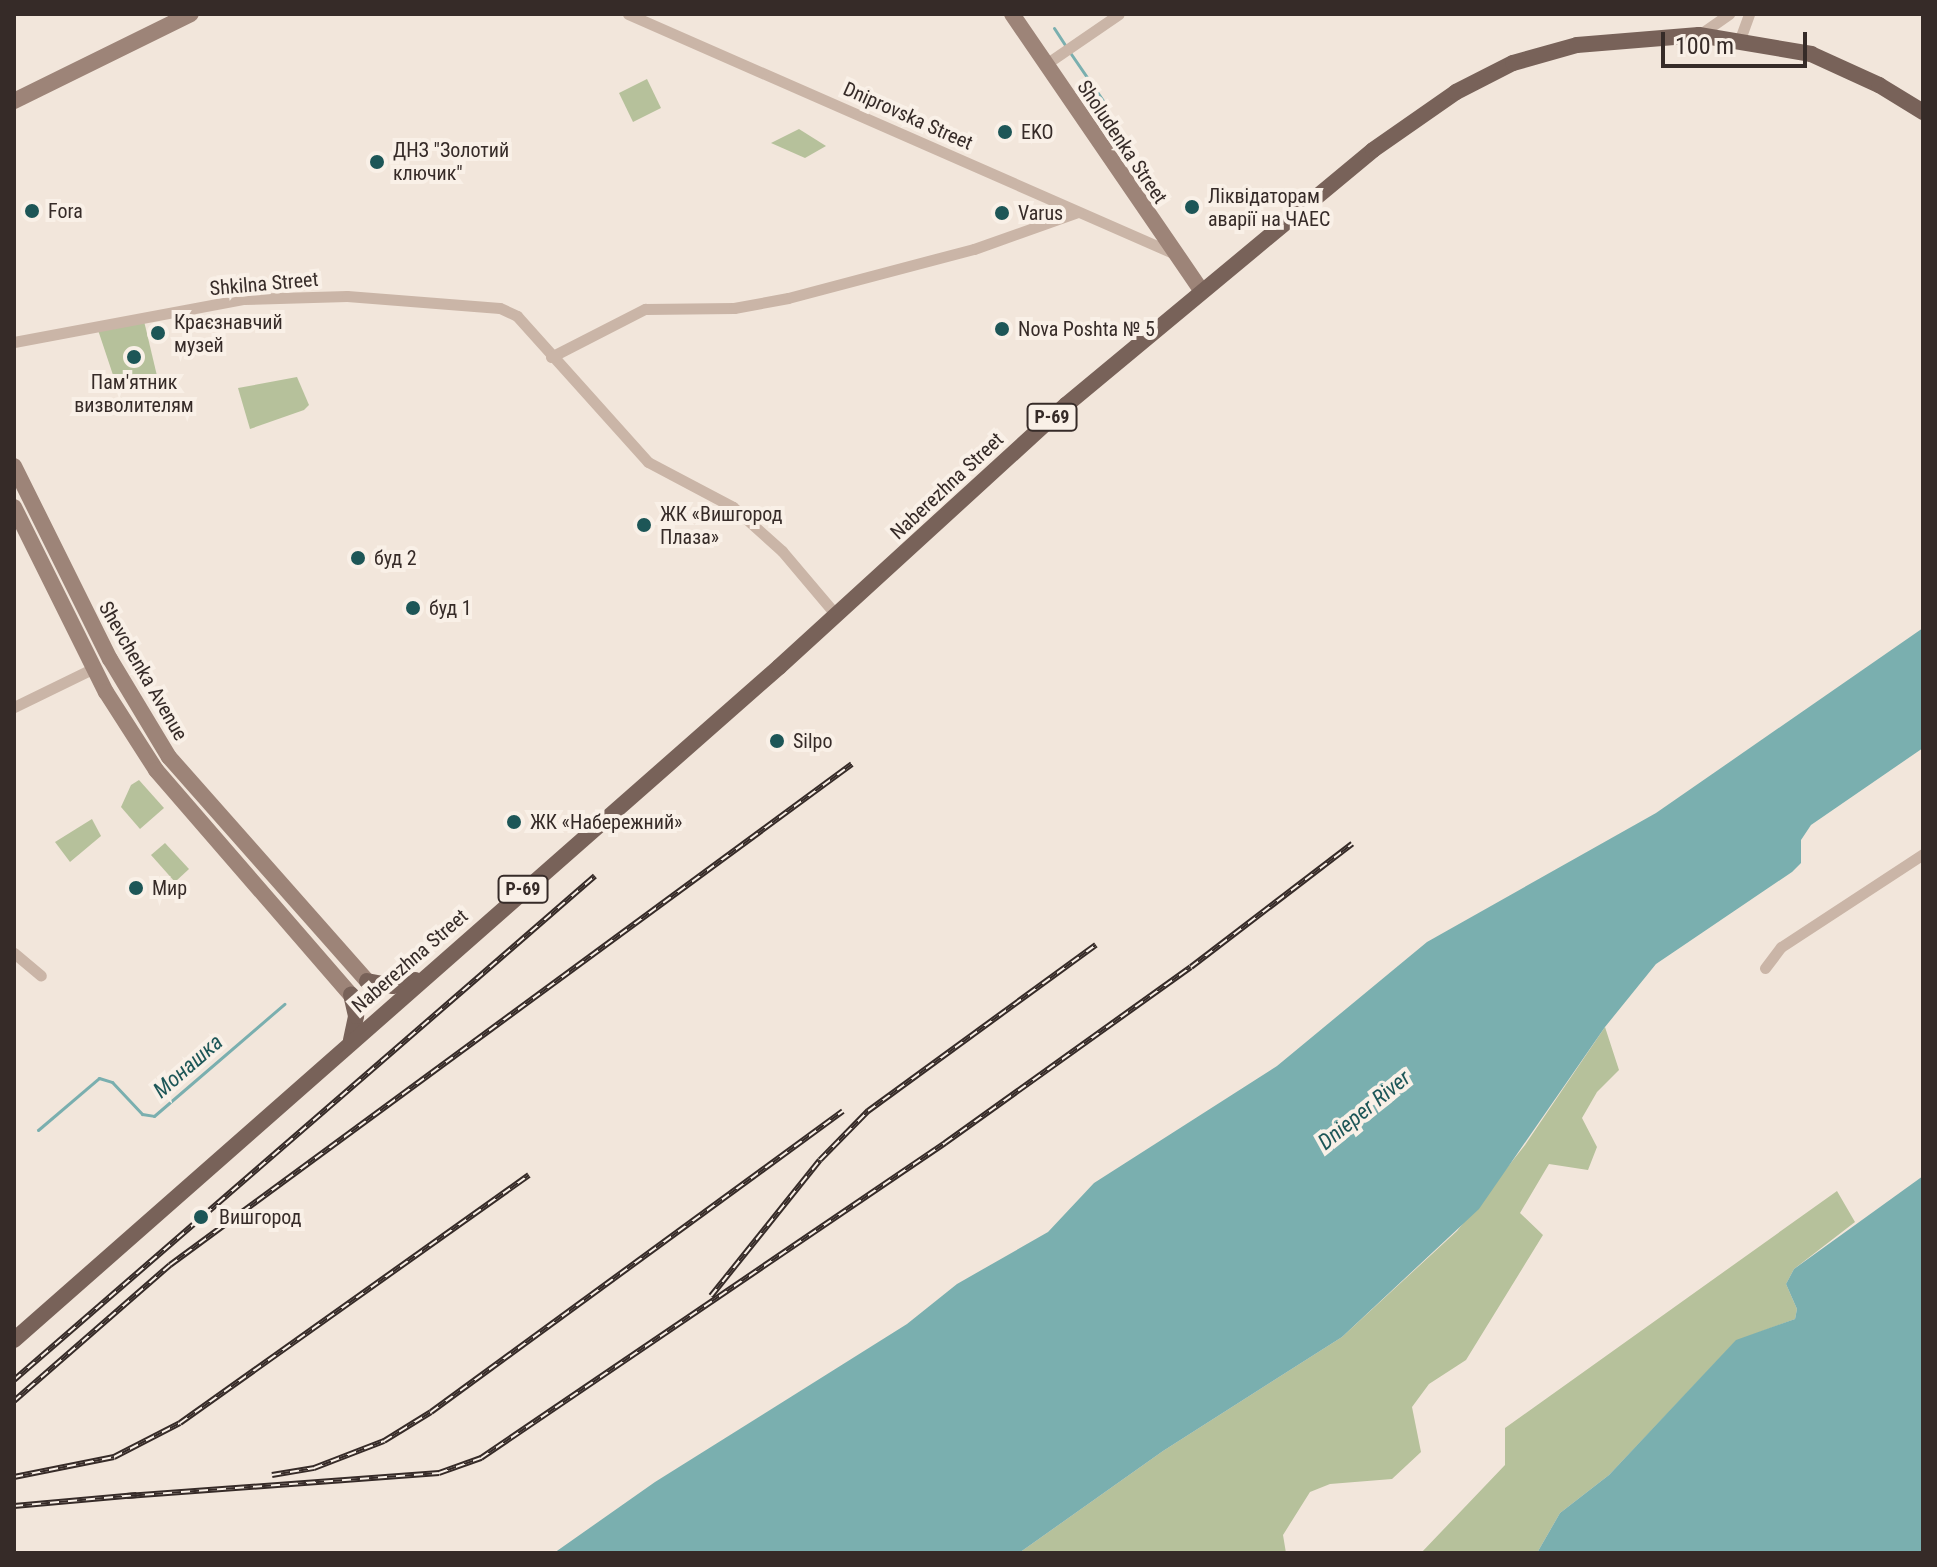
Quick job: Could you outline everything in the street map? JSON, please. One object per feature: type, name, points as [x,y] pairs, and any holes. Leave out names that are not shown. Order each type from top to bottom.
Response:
[{"type":"main road","name":"Naberezhna Street","points":[[14,1340],[836,615],[970,488],[1201,290],[1403,127],[1485,76],[1577,45],[1699,35],[1740,39]]},
{"type":"main road","name":"Р-69","points":[[1740,39],[1811,54],[1879,85],[1923,112]]},
{"type":"main road","points":[[367,981],[393,986],[420,979]]},
{"type":"main road","points":[[367,981],[383,1012]]},
{"type":"main road","points":[[351,995],[383,1012]]},
{"type":"main road","points":[[351,995],[356,1016],[351,1040]]},
{"type":"street","points":[[14,101],[191,14]]},
{"type":"street","name":"Dniprovska Street","points":[[628,14],[1173,253]]},
{"type":"street","name":"Sholudenka Street","points":[[1012,14],[1201,290]]},
{"type":"street","points":[[1046,64],[1119,14]]},
{"type":"street","points":[[1699,35],[1729,14]]},
{"type":"street","points":[[1740,39],[1749,14]]},
{"type":"street","points":[[836,615],[782,551],[733,507],[648,462],[551,357],[645,309],[734,308],[788,298],[974,249],[1066,213],[1082,211]]},
{"type":"street","name":"Shkilna Street","points":[[14,342],[244,299],[313,296],[500,308],[517,316],[551,357]]},
{"type":"street","name":"Shevchenka Avenue","points":[[14,466],[110,659],[177,768],[367,981]]},
{"type":"street","name":"Shevchenka Avenue","points":[[14,507],[94,668],[156,770],[351,995]]},
{"type":"street","points":[[14,707],[110,659]]},
{"type":"street","points":[[1765,968],[1781,947],[1923,854]]},
{"type":"street","points":[[310,947],[325,934]]},
{"type":"street","points":[[14,953],[41,976]]},
{"type":"green space","points":[[647,79],[661,108],[633,122],[619,93]]},
{"type":"green space","points":[[799,129],[826,146],[805,158],[771,143]]},
{"type":"green space","points":[[144,321],[158,380],[118,390],[98,330]]},
{"type":"green space","points":[[297,377],[309,405],[304,410],[250,429],[238,388]]},
{"type":"green space","points":[[139,780],[164,808],[140,829],[121,807],[131,785]]},
{"type":"green space","points":[[92,819],[101,836],[70,862],[55,842]]},
{"type":"green space","points":[[165,843],[189,869],[175,882],[151,855]]},
{"type":"green space","points":[[1605,1027],[1619,1070],[1597,1092],[1582,1118],[1597,1147],[1588,1170],[1549,1164],[1520,1213],[1543,1235],[1466,1360],[1429,1384],[1412,1407],[1421,1452],[1392,1479],[1330,1484],[1310,1492],[1283,1535],[1286,1553],[1019,1553],[1163,1451],[1342,1337],[1457,1231],[1525,1145]]},
{"type":"green space","points":[[1837,1191],[1855,1222],[1794,1269],[1786,1284],[1797,1309],[1795,1319],[1736,1341],[1609,1475],[1560,1513],[1537,1553],[1421,1553],[1505,1465],[1505,1428]]},
{"type":"water","name":"Dnieper River","points":[[1923,628],[1923,748],[1811,825],[1801,840],[1801,863],[1792,872],[1656,964],[1605,1027],[1479,1209],[1342,1337],[1163,1451],[1019,1553],[554,1553],[655,1482],[907,1324],[957,1284],[1048,1232],[1094,1183],[1277,1066],[1427,942],[1656,813]]},
{"type":"water","points":[[1923,1176],[1923,1553],[1537,1553],[1560,1513],[1609,1475],[1736,1340],[1795,1319],[1797,1309],[1786,1284],[1794,1269]]},
{"type":"waterway","name":"Монашка","points":[[1054,28],[1065,45]]},
{"type":"waterway","name":"Монашка","points":[[1069,51],[1106,105]]},
{"type":"waterway","name":"Монашка","points":[[38,1130],[99,1078],[112,1082],[142,1114],[154,1116],[284,1004]]},
{"type":"railway","points":[[14,1401],[170,1265],[852,764]]},
{"type":"railway","points":[[127,1496],[439,1473],[481,1458],[945,1143],[1191,967],[1352,844]]},
{"type":"railway","points":[[14,1380],[595,876]]},
{"type":"railway","points":[[711,1296],[820,1160],[868,1111],[1096,945]]},
{"type":"railway","points":[[272,1475],[314,1468],[384,1441],[431,1412],[843,1111]]},
{"type":"railway","points":[[14,1477],[114,1457],[180,1423],[529,1175]]},
{"type":"railway","points":[[14,1506],[137,1495]]},
{"type":"place","name":"EKO","points":[[1005,132]]},
{"type":"place","name":"ДНЗ \"Золотий ключик\"","points":[[377,162]]},
{"type":"place","name":"Ліквідаторам аварії на ЧАЕС","points":[[1192,207]]},
{"type":"place","name":"Fora","points":[[32,211]]},
{"type":"place","name":"Varus","points":[[1002,213]]},
{"type":"place","name":"Nova Poshta № 5","points":[[1002,329]]},
{"type":"place","name":"Краєзнавчий музей","points":[[158,333]]},
{"type":"place","name":"Пам'ятник визволителям","points":[[134,357]]},
{"type":"place","name":"ЖК «Вишгород Плаза»","points":[[644,525]]},
{"type":"place","name":"буд 2","points":[[358,558]]},
{"type":"place","name":"буд 1","points":[[413,608]]},
{"type":"place","name":"Silpo","points":[[777,741]]},
{"type":"place","name":"ЖК «Набережний»","points":[[514,822]]},
{"type":"place","name":"Мир","points":[[136,888]]},
{"type":"place","name":"Вишгород","points":[[201,1217]]}]
